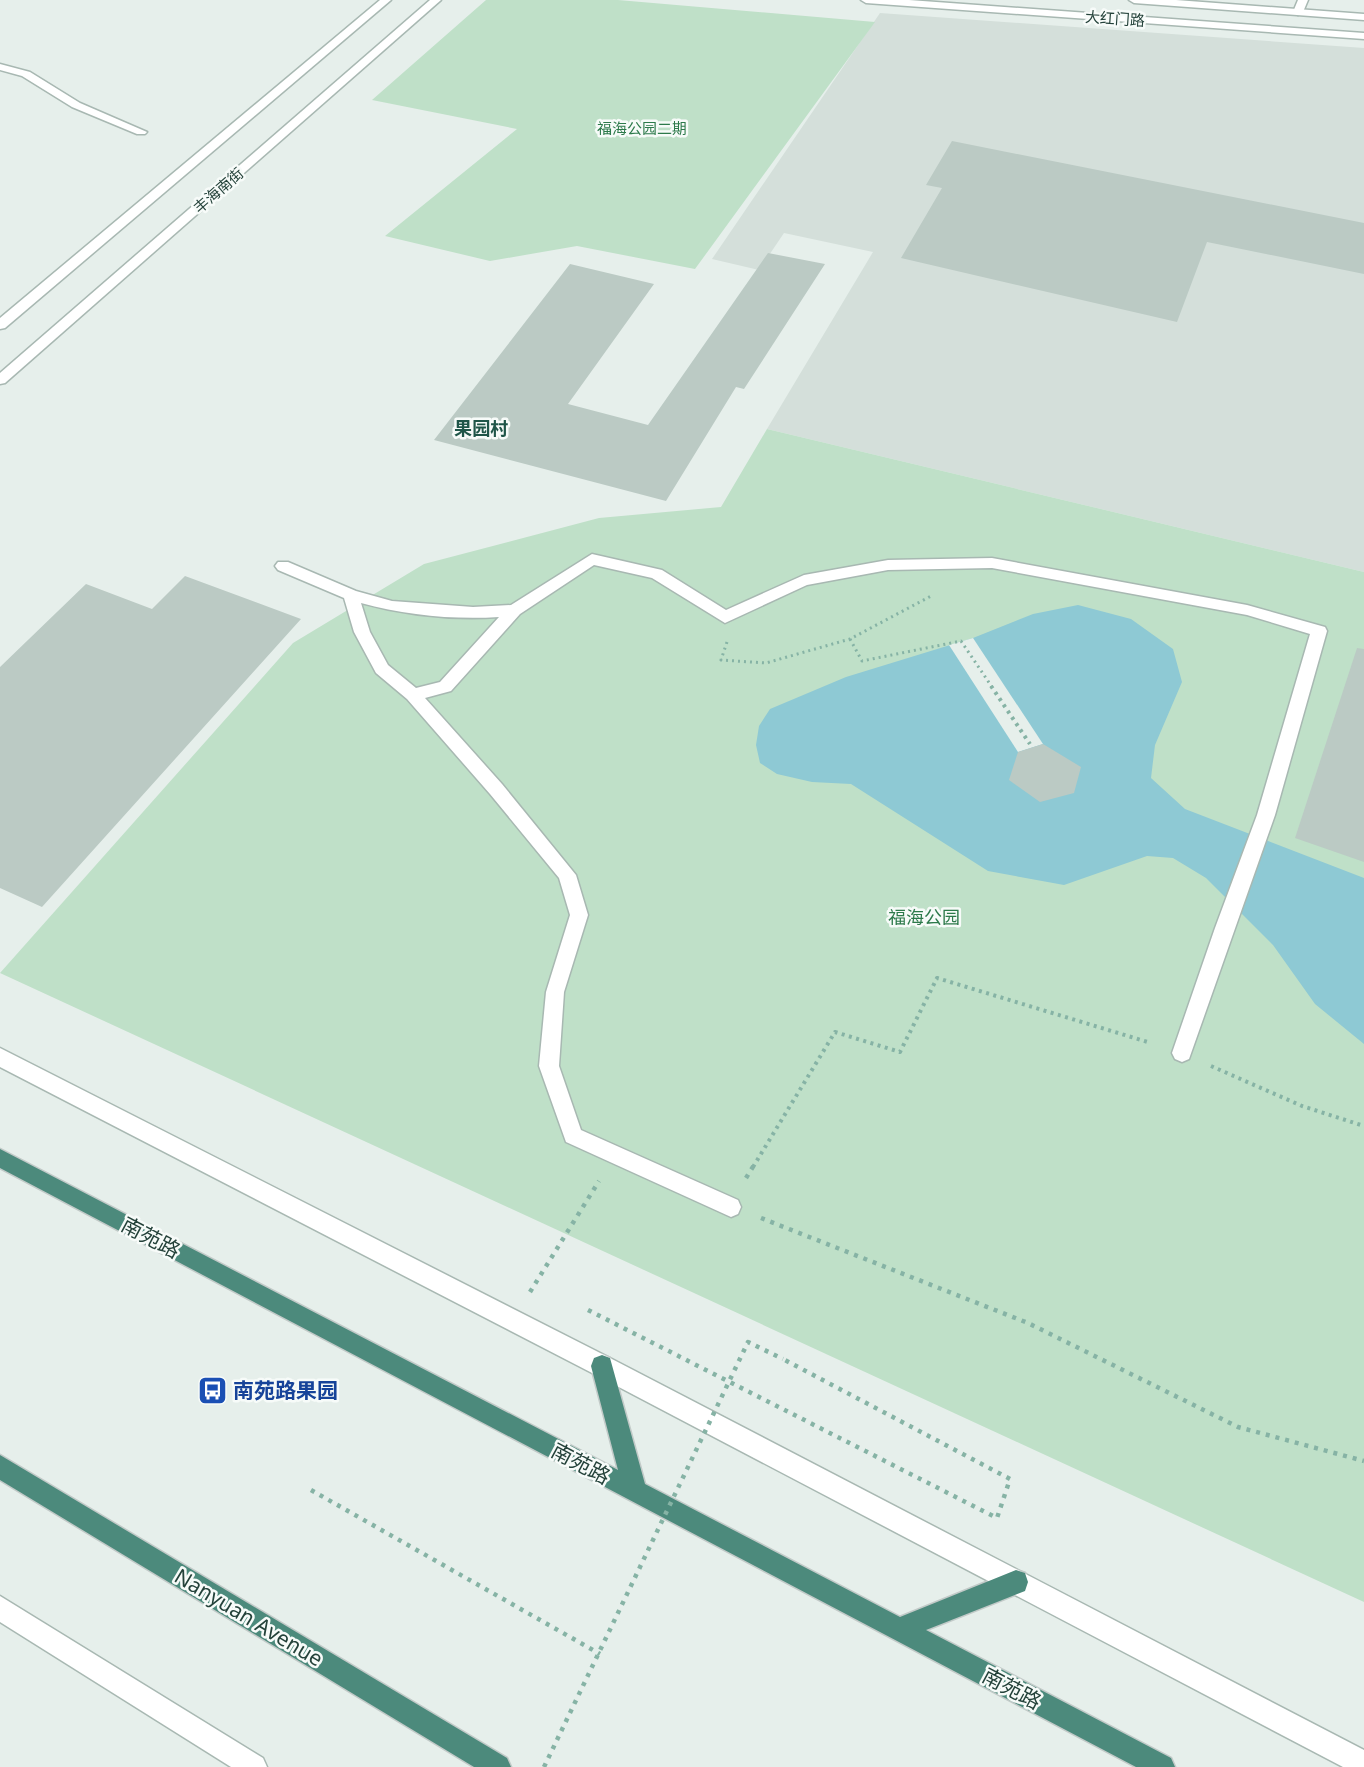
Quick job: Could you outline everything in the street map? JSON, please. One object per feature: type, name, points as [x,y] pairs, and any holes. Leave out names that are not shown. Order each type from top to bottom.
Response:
[{"type":"highway","name":"南苑路","points":[[0,1158],[1162,1767]]},
{"type":"highway","points":[[602,1366],[635,1491]]},
{"type":"highway","name":"Nanyuan Avenue","points":[[0,1467],[498,1767]]},
{"type":"highway","points":[[900,1629],[1016,1582]]},
{"type":"street","points":[[0,325],[386,0]]},
{"type":"street","name":"丰海南街","points":[[0,380],[436,0]]},
{"type":"street","name":"大红门路","points":[[866,0],[1364,36]]},
{"type":"street","name":"大红门路","points":[[1134,0],[1364,17]]},
{"type":"street","points":[[1298,12],[1303,0]]},
{"type":"street","points":[[0,67],[26,74],[76,105],[141,132]]},
{"type":"street","points":[[413,695],[445,687],[514,610],[592,560],[657,573],[725,617],[804,580],[888,565],[992,563],[1247,610],[1319,631],[1266,815],[1224,928],[1182,1053]]},
{"type":"street","points":[[283,566],[351,595],[392,606],[473,613],[514,610]]},
{"type":"street","points":[[351,595],[370,650],[382,669],[413,695],[496,789],[567,875],[579,915],[555,992],[549,1066],[573,1136],[731,1207]]},
{"type":"street","points":[[0,1057],[602,1366],[1364,1764]]},
{"type":"street","points":[[0,1608],[254,1767]]},
{"type":"path","points":[[725,617],[729,637],[722,660],[766,663],[850,639],[941,590]]},
{"type":"path","points":[[850,639],[862,661],[961,641],[1030,744]]},
{"type":"path","points":[[1364,1126],[1302,1106],[1182,1053],[937,978],[900,1052],[835,1032],[731,1207],[1028,1323],[1238,1427],[1364,1461]]},
{"type":"path","points":[[513,1321],[615,1155]]},
{"type":"path","points":[[544,1767],[600,1654],[748,1342],[1010,1479],[997,1518],[588,1310]]},
{"type":"path","points":[[311,1490],[600,1654]]},
{"type":"shaded area","points":[[880,13],[1364,48],[1364,572],[767,429],[873,252],[784,233],[759,270],[712,259]]},
{"type":"green space","name":"福海公园二期","points":[[486,0],[618,0],[875,22],[695,269],[577,246],[490,261],[385,236],[517,129],[372,100]]},
{"type":"green space","name":"福海公园","points":[[767,429],[1364,572],[1364,1602],[0,973],[293,643],[424,564],[599,518],[721,507]]},
{"type":"water","points":[[1078,605],[1131,619],[1173,649],[1182,682],[1155,745],[1151,778],[1185,809],[1364,878],[1364,1044],[1315,1004],[1273,945],[1206,878],[1173,858],[1147,856],[1064,885],[988,871],[851,784],[812,782],[777,774],[760,763],[756,745],[759,726],[770,709],[846,677],[973,638],[1033,614]]},
{"type":"pier","points":[[973,638],[1043,744],[1018,752],[949,645]]},
{"type":"building","points":[[952,141],[1364,223],[1364,274],[1207,242],[1177,322],[901,258],[942,188],[926,185]]},
{"type":"building","points":[[768,253],[825,264],[744,389],[736,387],[666,501],[434,440],[570,264],[654,284],[568,404],[648,425]]},
{"type":"building","points":[[185,576],[301,619],[42,907],[0,888],[0,667],[86,584],[152,609]]},
{"type":"building","points":[[1357,648],[1364,649],[1364,862],[1295,838]]},
{"type":"building","points":[[1043,744],[1081,767],[1074,793],[1040,802],[1009,780],[1018,752]]},
{"type":"place","name":"南苑路果园","points":[[212,1390]]},
{"type":"district","name":"果园村","points":[[481,428]]}]
